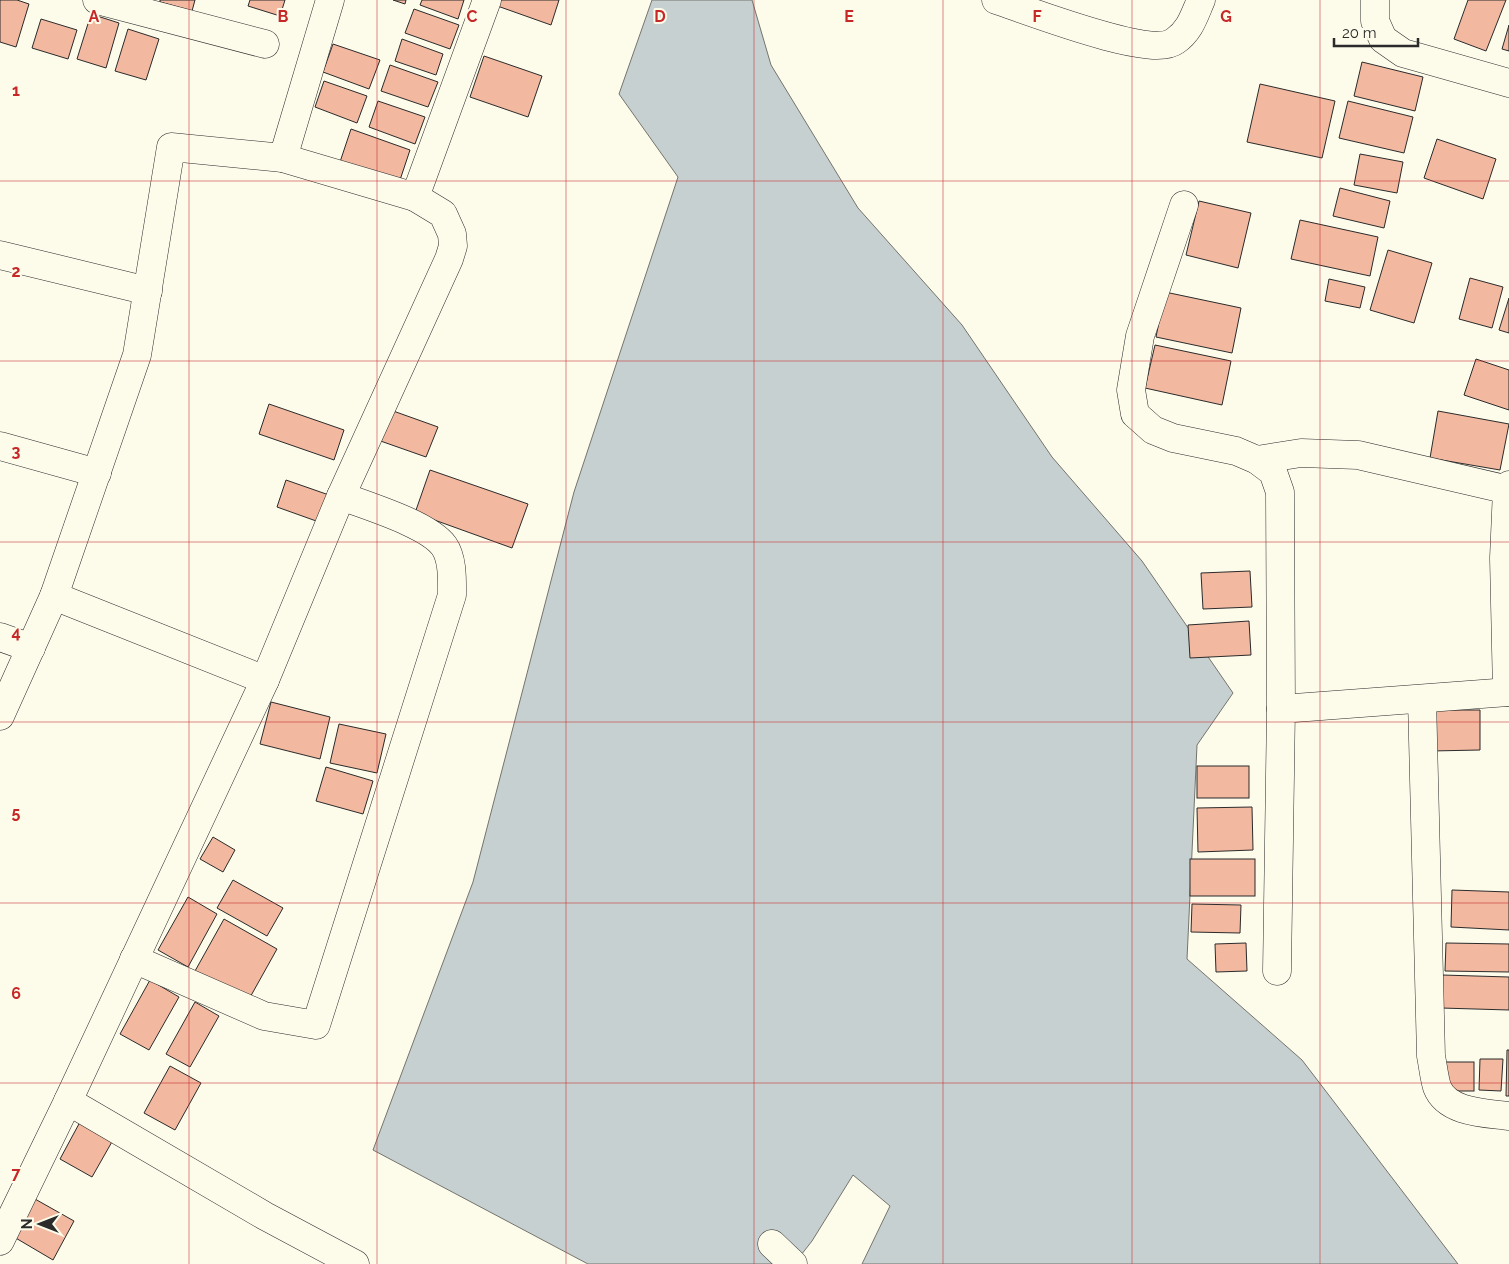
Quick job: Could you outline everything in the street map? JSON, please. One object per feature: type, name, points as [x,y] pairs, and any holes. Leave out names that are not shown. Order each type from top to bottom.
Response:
[{"type":"street","points":[[98,0],[265,44]]},
{"type":"street","points":[[283,158],[330,0]]},
{"type":"street","points":[[415,197],[487,0]]},
{"type":"street","points":[[996,0],[1120,40],[1153,46],[1174,43],[1189,28],[1201,0]]},
{"type":"street","points":[[1375,0],[1375,22],[1383,39],[1403,53],[1509,83]]},
{"type":"street","points":[[0,716],[54,596],[138,355],[171,147],[283,158],[415,197],[443,214],[452,234],[453,246],[449,259],[341,496],[265,680],[68,1101],[0,1241]]},
{"type":"street","points":[[1184,206],[1140,336],[1131,390],[1135,414],[1152,430],[1173,438],[1236,451],[1257,460],[1273,472],[1280,492],[1281,709],[1277,971]]},
{"type":"street","points":[[0,255],[148,290]]},
{"type":"street","points":[[0,446],[97,473]]},
{"type":"street","points":[[1257,460],[1301,453],[1358,455],[1508,488],[1504,558],[1508,692],[1281,709]]},
{"type":"street","points":[[134,959],[264,1016],[316,1024],[452,595],[451,566],[444,546],[422,528],[341,496]]},
{"type":"street","points":[[54,596],[265,680]]},
{"type":"street","points":[[0,637],[31,648]]},
{"type":"street","points":[[1422,699],[1431,1056],[1437,1087],[1443,1098],[1454,1105],[1477,1112],[1509,1116]]},
{"type":"street","points":[[68,1101],[265,1216],[354,1264]]},
{"type":"street","points":[[772,1244],[793,1264]]},
{"type":"shaded area","points":[[652,0],[752,0],[771,65],[858,208],[962,325],[1052,457],[1142,561],[1233,693],[1197,745],[1187,959],[1302,1060],[1458,1264],[862,1264],[890,1206],[853,1175],[812,1241],[794,1264],[588,1264],[373,1150],[473,882],[574,492],[678,177],[619,94]]},
{"type":"building","points":[[0,0],[17,0],[29,4],[16,47],[0,42]]},
{"type":"building","points":[[160,0],[195,0],[192,11],[160,2]]},
{"type":"building","points":[[250,0],[285,0],[280,16],[248,6]]},
{"type":"building","points":[[393,0],[406,0],[405,4]]},
{"type":"building","points":[[422,0],[464,0],[458,19],[420,5]]},
{"type":"building","points":[[490,0],[559,0],[551,25],[489,3]]},
{"type":"building","points":[[1468,0],[1506,0],[1486,51],[1454,39]]},
{"type":"building","points":[[414,9],[459,25],[450,49],[405,33]]},
{"type":"building","points":[[91,14],[119,23],[106,68],[77,59]]},
{"type":"building","points":[[41,19],[77,30],[68,59],[32,48]]},
{"type":"building","points":[[1509,25],[1509,51],[1502,49]]},
{"type":"building","points":[[128,29],[159,39],[146,80],[115,71]]},
{"type":"building","points":[[402,39],[443,54],[436,75],[395,61]]},
{"type":"building","points":[[333,44],[380,60],[369,89],[323,72]]},
{"type":"building","points":[[484,56],[542,76],[528,117],[470,97]]},
{"type":"building","points":[[1362,62],[1423,77],[1415,111],[1354,96]]},
{"type":"building","points":[[390,65],[438,82],[428,107],[381,91]]},
{"type":"building","points":[[324,81],[367,96],[357,123],[315,107]]},
{"type":"building","points":[[1260,84],[1335,101],[1322,158],[1247,142]]},
{"type":"building","points":[[378,101],[425,117],[415,144],[369,127]]},
{"type":"building","points":[[1348,101],[1413,117],[1404,153],[1339,138]]},
{"type":"building","points":[[351,129],[410,150],[399,183],[340,162]]},
{"type":"building","points":[[1437,139],[1496,159],[1483,199],[1424,178]]},
{"type":"building","points":[[1360,154],[1403,162],[1397,193],[1354,185]]},
{"type":"building","points":[[1340,188],[1390,201],[1384,228],[1333,216]]},
{"type":"building","points":[[1199,201],[1251,213],[1238,268],[1186,255]]},
{"type":"building","points":[[1300,220],[1378,237],[1370,276],[1291,259]]},
{"type":"building","points":[[1388,250],[1432,263],[1414,323],[1370,310]]},
{"type":"building","points":[[1470,278],[1503,287],[1492,328],[1459,319]]},
{"type":"building","points":[[1329,279],[1365,287],[1360,308],[1325,301]]},
{"type":"building","points":[[1165,292],[1241,308],[1232,353],[1156,337]]},
{"type":"building","points":[[1509,298],[1509,333],[1499,330]]},
{"type":"building","points":[[1155,345],[1231,361],[1222,405],[1145,388]]},
{"type":"building","points":[[1476,359],[1509,370],[1509,410],[1464,395]]},
{"type":"building","points":[[269,404],[344,430],[334,460],[259,434]]},
{"type":"building","points":[[382,407],[438,427],[426,457],[372,438]]},
{"type":"building","points":[[1438,411],[1509,424],[1500,470],[1430,458]]},
{"type":"building","points":[[430,470],[528,504],[512,548],[415,513]]},
{"type":"building","points":[[286,480],[329,495],[319,522],[277,507]]},
{"type":"building","points":[[1250,571],[1252,607],[1203,609],[1201,573]]},
{"type":"building","points":[[1249,621],[1251,655],[1190,658],[1188,625]]},
{"type":"building","points":[[271,702],[330,717],[320,759],[260,744]]},
{"type":"building","points":[[1430,710],[1480,710],[1480,750],[1431,751]]},
{"type":"building","points":[[339,724],[386,734],[377,773],[330,763]]},
{"type":"building","points":[[1197,766],[1249,766],[1249,798],[1197,798]]},
{"type":"building","points":[[326,767],[373,781],[363,814],[316,801]]},
{"type":"building","points":[[1252,807],[1253,850],[1198,852],[1197,808]]},
{"type":"building","points":[[213,837],[235,850],[223,872],[200,859]]},
{"type":"building","points":[[1190,859],[1255,859],[1255,896],[1190,896]]},
{"type":"building","points":[[233,880],[283,908],[267,936],[217,908]]},
{"type":"building","points":[[1452,890],[1509,892],[1509,930],[1451,927]]},
{"type":"building","points":[[188,897],[217,914],[188,967],[158,950]]},
{"type":"building","points":[[1192,904],[1241,905],[1240,933],[1191,932]]},
{"type":"building","points":[[224,919],[277,949],[248,1001],[195,971]]},
{"type":"building","points":[[1246,943],[1247,971],[1216,972],[1215,944]]},
{"type":"building","points":[[1446,943],[1509,944],[1509,972],[1445,971]]},
{"type":"building","points":[[1442,975],[1509,977],[1509,1010],[1441,1008]]},
{"type":"building","points":[[150,980],[179,997],[149,1050],[120,1034]]},
{"type":"building","points":[[195,1002],[219,1016],[190,1067],[166,1054]]},
{"type":"building","points":[[1507,1050],[1509,1050],[1509,1096],[1506,1096]]},
{"type":"building","points":[[1480,1059],[1503,1059],[1501,1091],[1479,1090]]},
{"type":"building","points":[[1445,1062],[1474,1062],[1474,1091],[1445,1091]]},
{"type":"building","points":[[170,1066],[201,1083],[175,1130],[144,1113]]},
{"type":"building","points":[[80,1122],[113,1140],[92,1177],[60,1159]]},
{"type":"building","points":[[35,1199],[74,1221],[53,1260],[14,1237]]}]
